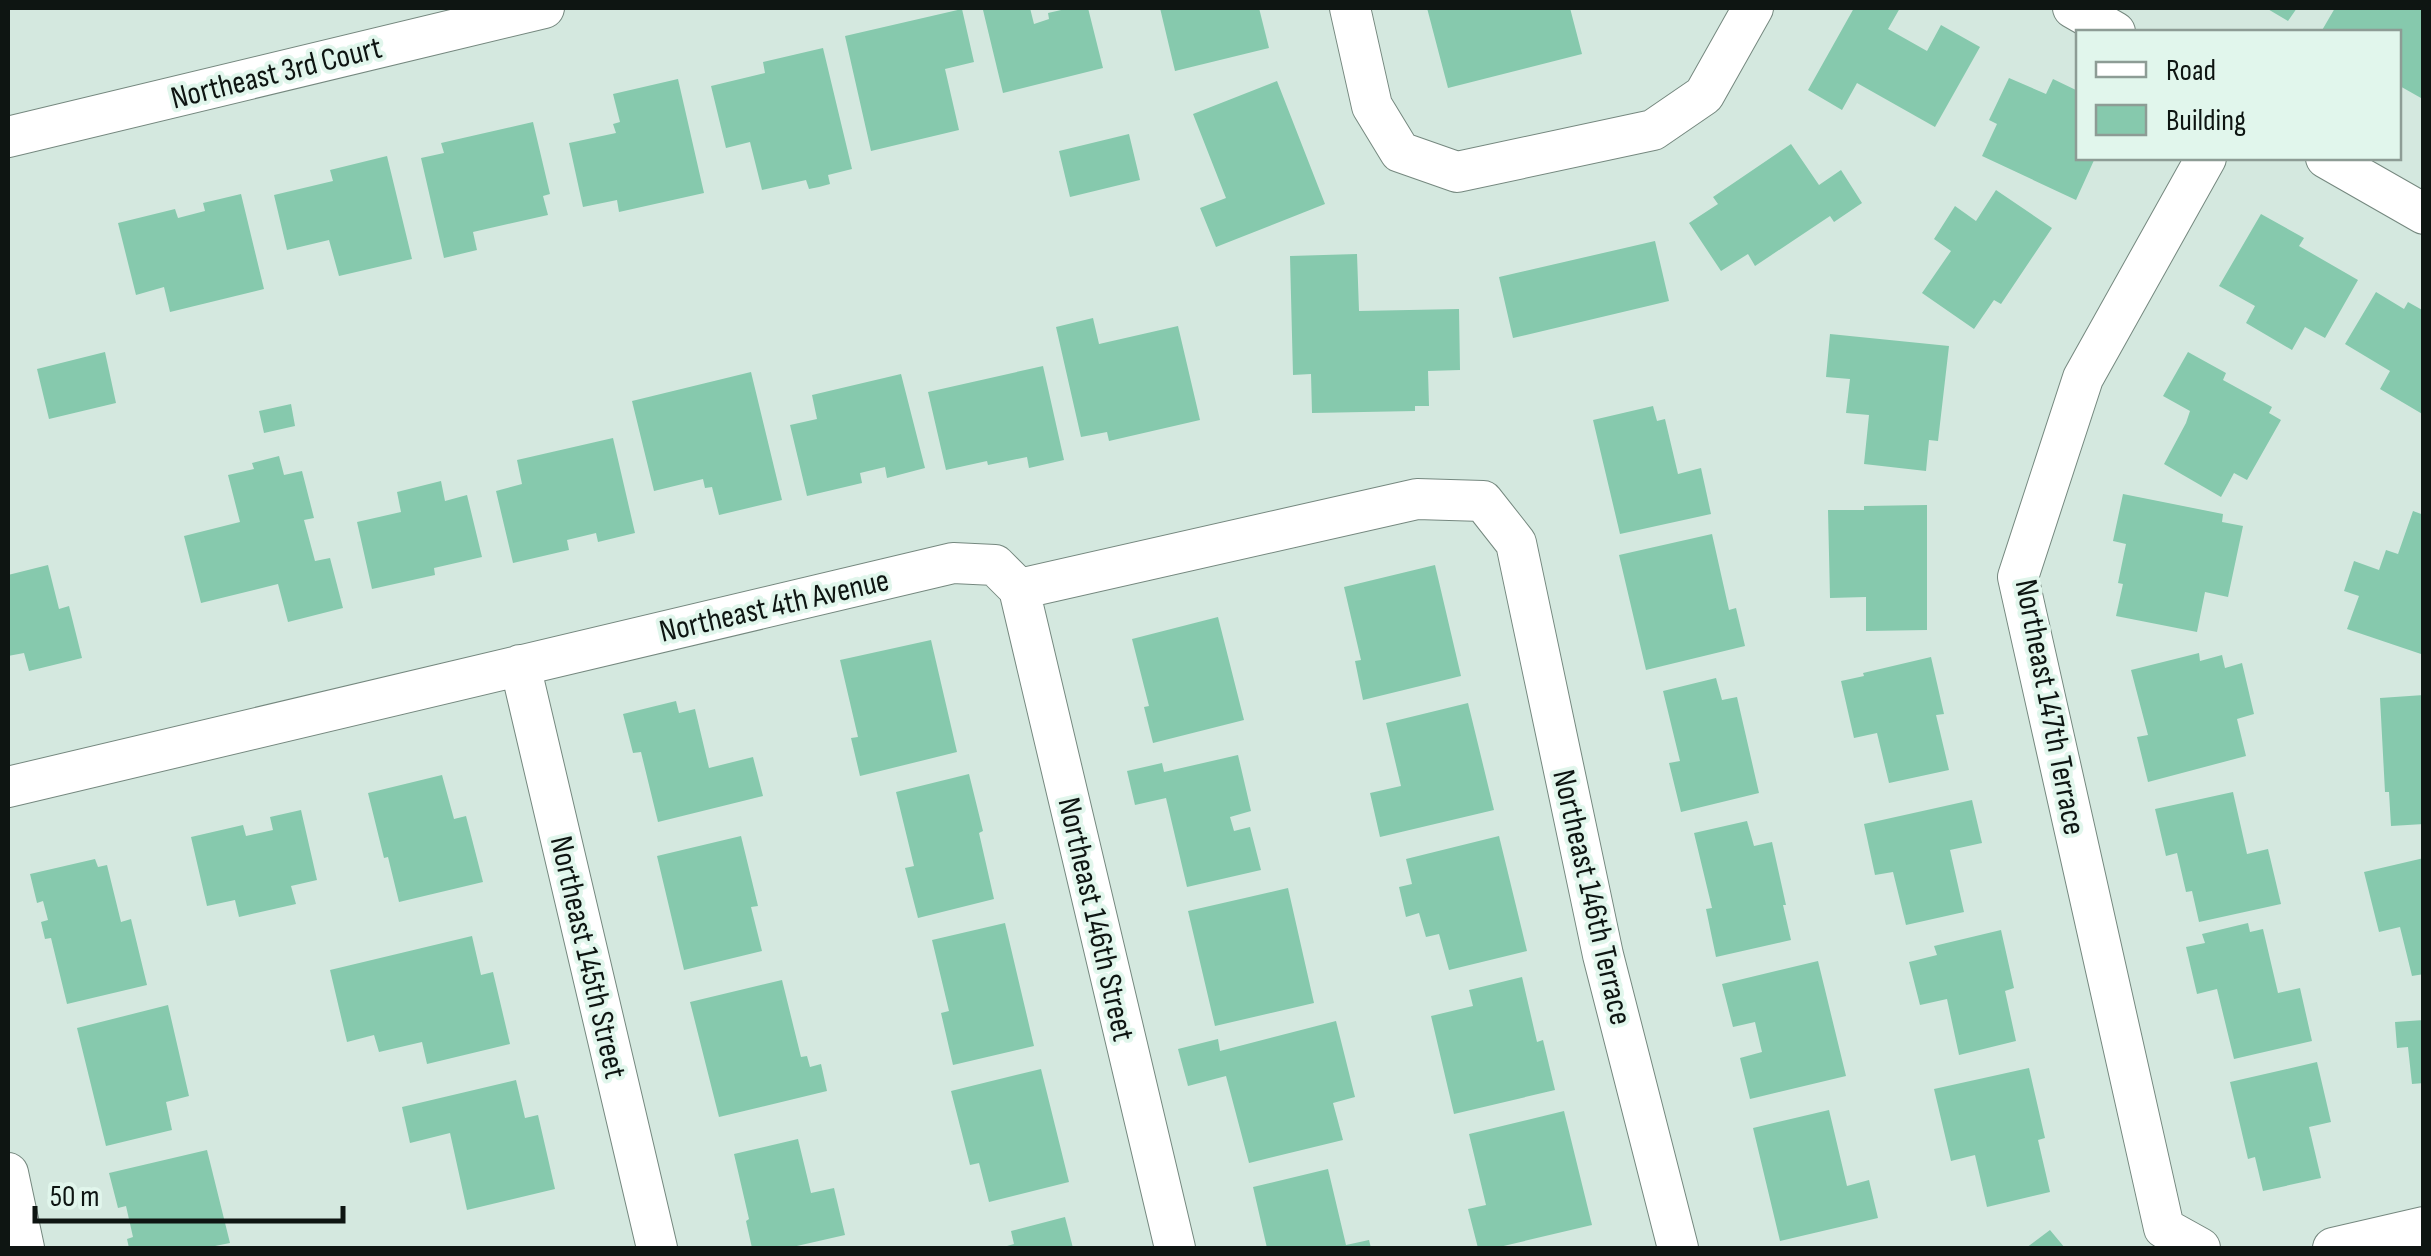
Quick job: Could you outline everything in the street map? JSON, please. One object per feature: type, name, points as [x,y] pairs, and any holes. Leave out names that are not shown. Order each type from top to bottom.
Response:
[{"type":"street","name":"Northeast 3rd Court","points":[[8,136],[544,8]]},
{"type":"street","points":[[1350,8],[1372,106],[1400,152],[1457,172],[1654,130],[1704,95],[1753,8]]},
{"type":"street","points":[[2074,8],[2112,30]]},
{"type":"street","name":"Northeast 147th Terrace","points":[[2200,1248],[2164,1228],[2018,577],[2083,378],[2205,160]]},
{"type":"street","points":[[2330,160],[2424,214]]},
{"type":"street","name":"Northeast 146th Terrace","points":[[1020,589],[1417,498],[1483,502],[1516,543],[1603,955],[1678,1248]]},
{"type":"street","name":"Northeast 4th Avenue","points":[[8,787],[952,562],[995,565],[1020,589]]},
{"type":"street","name":"Northeast 146th Street","points":[[1020,589],[1175,1248]]},
{"type":"street","name":"Northeast 145th Street","points":[[520,665],[657,1248]]},
{"type":"street","points":[[8,1173],[24,1248]]},
{"type":"street","points":[[2334,1248],[2424,1227]]},
{"type":"building","points":[[1030,8],[1034,24],[1049,19],[1048,13],[1088,8],[1103,68],[1003,93],[983,10]]},
{"type":"building","points":[[1160,8],[1259,8],[1269,48],[1175,71]]},
{"type":"building","points":[[1427,8],[1570,8],[1582,54],[1448,88]]},
{"type":"building","points":[[1854,8],[1900,8],[1888,29],[1927,51],[1941,25],[1980,47],[1935,127],[1857,83],[1842,110],[1808,90]]},
{"type":"building","points":[[2266,8],[2297,8],[2288,21]]},
{"type":"building","points":[[2335,8],[2424,8],[2424,94],[2421,98],[2401,87],[2401,30],[2322,30]]},
{"type":"building","points":[[962,9],[974,62],[945,69],[959,130],[871,151],[845,36]]},
{"type":"building","points":[[823,48],[852,169],[828,175],[830,184],[819,187],[809,189],[806,180],[762,190],[750,142],[726,148],[711,86],[765,73],[763,62]]},
{"type":"building","points":[[2009,78],[2046,94],[2053,79],[2076,90],[2076,160],[2094,160],[2076,200],[1982,156],[1997,124],[1989,120]]},
{"type":"building","points":[[678,79],[704,193],[619,212],[617,200],[583,207],[569,143],[616,133],[613,124],[620,122],[613,94]]},
{"type":"building","points":[[1277,81],[1325,204],[1216,247],[1200,208],[1226,198],[1193,114]]},
{"type":"building","points":[[533,122],[550,194],[543,196],[548,215],[473,232],[477,250],[444,258],[421,158],[444,153],[441,143]]},
{"type":"building","points":[[1129,134],[1140,180],[1070,197],[1059,151]]},
{"type":"building","points":[[1791,144],[1819,185],[1841,170],[1862,203],[1834,222],[1830,216],[1755,266],[1748,254],[1721,271],[1689,223],[1718,204],[1713,197]]},
{"type":"building","points":[[387,156],[412,259],[339,276],[329,240],[287,250],[274,195],[333,181],[330,170]]},
{"type":"building","points":[[1996,190],[2052,228],[2001,304],[1994,300],[1974,329],[1922,293],[1951,251],[1934,239],[1955,206],[1976,221]]},
{"type":"building","points":[[241,194],[264,289],[170,312],[164,287],[136,295],[118,223],[175,209],[178,218],[205,211],[203,203]]},
{"type":"building","points":[[2261,214],[2304,238],[2299,246],[2358,280],[2325,338],[2305,327],[2292,350],[2246,323],[2255,306],[2219,286]]},
{"type":"building","points":[[1655,241],[1669,301],[1513,338],[1499,277]]},
{"type":"building","points":[[1357,254],[1359,311],[1459,309],[1460,370],[1428,371],[1429,406],[1415,406],[1415,411],[1312,413],[1311,374],[1293,375],[1290,256]]},
{"type":"building","points":[[2376,292],[2404,309],[2408,302],[2424,311],[2424,415],[2380,389],[2390,371],[2345,344]]},
{"type":"building","points":[[1093,318],[1099,344],[1178,326],[1200,420],[1109,441],[1107,432],[1081,437],[1056,327]]},
{"type":"building","points":[[1830,334],[1949,346],[1938,441],[1929,440],[1926,471],[1864,464],[1869,415],[1846,413],[1850,379],[1826,377]]},
{"type":"building","points":[[105,352],[116,403],[49,419],[37,369]]},
{"type":"building","points":[[2188,352],[2226,373],[2223,380],[2272,407],[2269,413],[2281,420],[2247,480],[2234,473],[2221,497],[2164,464],[2190,411],[2163,396]]},
{"type":"building","points":[[1043,366],[1064,460],[1029,468],[1027,457],[946,470],[928,392]]},
{"type":"building","points":[[751,372],[782,500],[719,515],[712,487],[705,488],[703,479],[654,491],[632,401]]},
{"type":"building","points":[[901,374],[925,468],[887,478],[885,467],[860,473],[862,483],[807,496],[790,425],[817,419],[812,395]]},
{"type":"building","points":[[291,404],[295,426],[264,433],[259,411]]},
{"type":"building","points":[[1653,406],[1657,421],[1665,419],[1678,474],[1701,468],[1711,514],[1620,534],[1593,420]]},
{"type":"building","points":[[613,438],[635,533],[598,542],[596,533],[567,540],[569,550],[513,563],[496,491],[522,484],[517,460]]},
{"type":"building","points":[[279,456],[284,475],[302,471],[314,518],[304,520],[315,561],[330,558],[343,608],[288,622],[278,584],[201,603],[184,536],[240,522],[228,475],[254,469],[252,463]]},
{"type":"building","points":[[441,481],[445,501],[467,495],[482,557],[434,568],[435,575],[372,589],[357,522],[401,512],[397,492]]},
{"type":"building","points":[[2123,494],[2223,514],[2222,522],[2243,526],[2228,597],[2205,592],[2197,632],[2116,616],[2126,544],[2113,541]]},
{"type":"building","points":[[1927,505],[1927,630],[1866,631],[1866,597],[1830,598],[1828,510]]},
{"type":"building","points":[[2413,511],[2424,515],[2424,655],[2347,629],[2359,596],[2344,591],[2354,561],[2379,570],[2386,550],[2398,554]]},
{"type":"building","points":[[1712,534],[1729,610],[1736,608],[1745,646],[1646,670],[1619,555]]},
{"type":"building","points":[[48,565],[59,609],[69,606],[82,658],[29,671],[24,653],[8,656],[8,575]]},
{"type":"building","points":[[1435,565],[1461,676],[1363,700],[1355,661],[1361,660],[1344,587]]},
{"type":"building","points":[[1218,617],[1244,720],[1153,743],[1144,707],[1149,706],[1132,639]]},
{"type":"building","points":[[931,640],[957,752],[860,776],[851,738],[858,737],[840,660]]},
{"type":"building","points":[[2199,653],[2200,661],[2222,655],[2225,668],[2242,663],[2254,714],[2237,719],[2246,756],[2148,782],[2137,737],[2148,735],[2131,670]]},
{"type":"building","points":[[1931,657],[1944,714],[1936,715],[1949,770],[1889,783],[1877,733],[1854,738],[1841,681]]},
{"type":"building","points":[[1716,678],[1722,700],[1737,697],[1759,793],[1681,812],[1669,763],[1680,761],[1663,691]]},
{"type":"building","points":[[2424,695],[2424,824],[2391,826],[2389,792],[2385,792],[2380,698]]},
{"type":"building","points":[[676,701],[679,713],[695,709],[709,768],[753,757],[763,796],[658,822],[641,752],[633,753],[623,714]]},
{"type":"building","points":[[1468,703],[1494,810],[1380,837],[1370,793],[1401,786],[1386,723]]},
{"type":"building","points":[[1238,755],[1251,811],[1230,817],[1234,831],[1250,827],[1261,870],[1187,887],[1166,798],[1135,805],[1127,771],[1162,763],[1164,772]]},
{"type":"building","points":[[969,774],[994,899],[918,918],[905,868],[914,866],[896,792]]},
{"type":"building","points":[[442,775],[454,819],[466,816],[483,882],[399,902],[368,793]]},
{"type":"building","points":[[2233,792],[2247,854],[2268,849],[2281,904],[2199,922],[2192,891],[2186,892],[2177,853],[2166,856],[2155,809]]},
{"type":"building","points":[[1972,800],[1982,843],[1950,850],[1964,912],[1906,925],[1893,872],[1875,875],[1864,824]]},
{"type":"building","points":[[301,810],[317,880],[291,886],[296,904],[239,917],[235,900],[207,906],[191,837],[243,825],[246,836],[273,830],[270,817]]},
{"type":"building","points":[[1747,821],[1754,846],[1772,842],[1791,940],[1716,957],[1706,909],[1712,908],[1694,833]]},
{"type":"building","points":[[741,836],[758,906],[751,907],[762,951],[684,970],[657,856]]},
{"type":"building","points":[[1499,836],[1527,951],[1449,970],[1439,934],[1426,937],[1419,913],[1406,917],[1399,887],[1412,884],[1406,859]]},
{"type":"building","points":[[2424,858],[2424,974],[2412,976],[2400,927],[2379,932],[2364,872]]},
{"type":"building","points":[[95,859],[98,867],[107,865],[121,922],[131,919],[147,985],[67,1004],[51,938],[45,939],[41,922],[48,920],[43,901],[37,903],[30,874]]},
{"type":"building","points":[[1288,888],[1314,1003],[1215,1026],[1188,911]]},
{"type":"building","points":[[1005,923],[1034,1046],[953,1065],[941,1013],[949,1011],[932,940]]},
{"type":"building","points":[[2248,923],[2250,932],[2263,929],[2278,993],[2300,988],[2312,1041],[2234,1059],[2217,989],[2197,994],[2186,947],[2205,943],[2202,934]]},
{"type":"building","points":[[2001,930],[2014,988],[2005,991],[2016,1041],[1959,1055],[1947,999],[1920,1005],[1909,962],[1937,955],[1934,946]]},
{"type":"building","points":[[472,936],[481,975],[493,972],[510,1044],[427,1064],[422,1042],[379,1052],[374,1035],[347,1042],[330,970]]},
{"type":"building","points":[[1818,961],[1846,1076],[1750,1099],[1740,1058],[1762,1052],[1755,1022],[1733,1027],[1722,984]]},
{"type":"building","points":[[1522,977],[1537,1042],[1543,1040],[1555,1090],[1454,1114],[1431,1016],[1473,1006],[1469,990]]},
{"type":"building","points":[[782,980],[801,1057],[807,1056],[810,1067],[821,1064],[827,1091],[719,1117],[690,1002]]},
{"type":"building","points":[[168,1005],[189,1096],[166,1102],[172,1130],[106,1146],[77,1028]]},
{"type":"building","points":[[2424,1020],[2424,1083],[2412,1084],[2408,1047],[2397,1048],[2395,1022]]},
{"type":"building","points":[[1336,1021],[1355,1097],[1333,1103],[1343,1140],[1249,1163],[1226,1076],[1188,1086],[1178,1049],[1218,1039],[1220,1051]]},
{"type":"building","points":[[2317,1062],[2331,1122],[2309,1127],[2321,1178],[2263,1191],[2255,1157],[2248,1159],[2230,1082]]},
{"type":"building","points":[[2029,1068],[2045,1138],[2038,1140],[2050,1192],[1987,1207],[1975,1155],[1951,1161],[1934,1089]]},
{"type":"building","points":[[1041,1069],[1069,1182],[989,1202],[979,1163],[970,1165],[951,1091]]},
{"type":"building","points":[[516,1080],[525,1118],[538,1115],[555,1189],[467,1210],[450,1133],[410,1143],[402,1107]]},
{"type":"building","points":[[1829,1110],[1847,1186],[1869,1180],[1878,1218],[1780,1241],[1753,1128]]},
{"type":"building","points":[[1564,1111],[1592,1225],[1495,1248],[1478,1248],[1468,1209],[1486,1205],[1469,1134]]},
{"type":"building","points":[[798,1139],[811,1193],[834,1188],[845,1235],[788,1248],[752,1248],[734,1154]]},
{"type":"building","points":[[207,1150],[230,1243],[205,1248],[129,1248],[127,1239],[133,1237],[126,1206],[118,1208],[109,1173]]},
{"type":"building","points":[[1328,1169],[1346,1245],[1369,1240],[1371,1248],[1267,1248],[1253,1187]]},
{"type":"building","points":[[1065,1217],[1073,1248],[1000,1248],[1014,1244],[1011,1231]]},
{"type":"building","points":[[2050,1230],[2065,1248],[2026,1248]]}]
